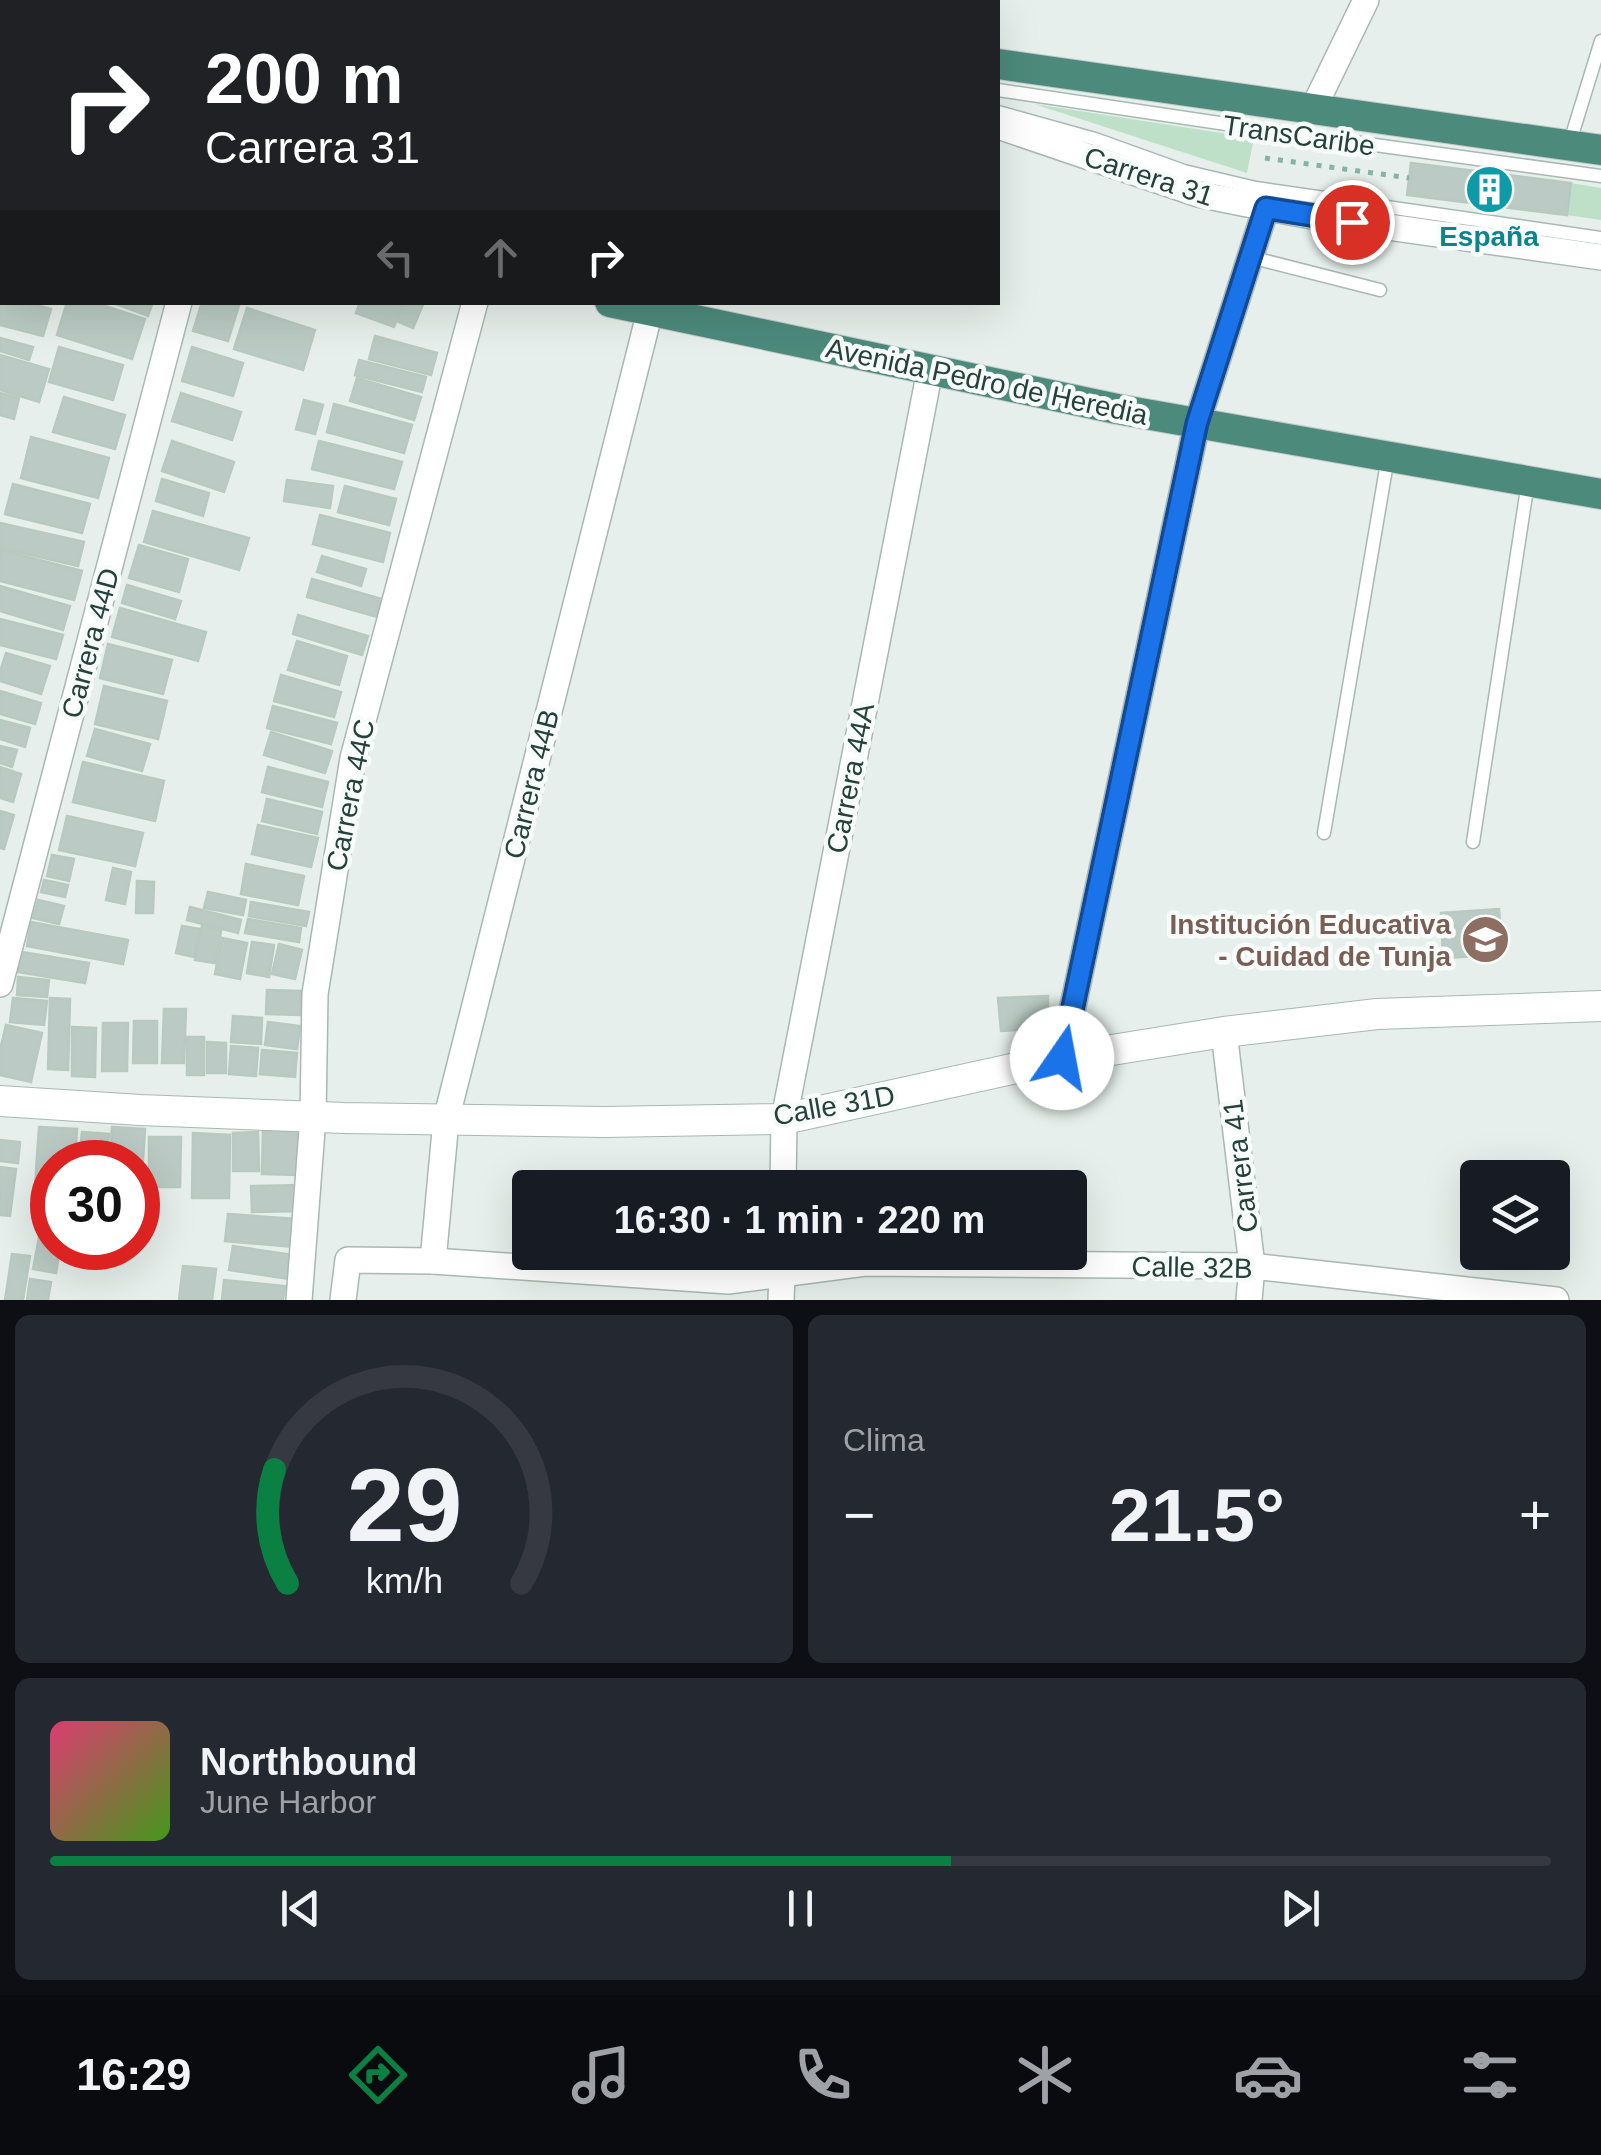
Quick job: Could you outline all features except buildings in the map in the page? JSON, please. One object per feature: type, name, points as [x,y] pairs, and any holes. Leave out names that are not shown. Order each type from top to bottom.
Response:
[{"type":"highway","points":[[1000,64],[1601,150]]},
{"type":"highway","name":"Avenida Pedro de Heredia","points":[[623,305],[1197,423],[1601,494]]},
{"type":"street","points":[[1313,109],[1366,0]]},
{"type":"street","name":"Carrera 31","points":[[1000,127],[1198,194],[1266,208],[1601,257]]},
{"type":"street","points":[[1062,1058],[1197,423],[1266,208]]},
{"type":"street","name":"Carrera 44D","points":[[0,984],[178,305]]},
{"type":"street","name":"Carrera 44C","points":[[298,1300],[313,1117],[315,994],[353,758],[474,305]]},
{"type":"street","name":"Carrera 44B","points":[[434,1261],[446,1120],[650,311]]},
{"type":"street","name":"Carrera 44A","points":[[784,1170],[784,1119],[930,370]]},
{"type":"street","name":"Calle 31D","points":[[0,1101],[313,1117],[604,1122],[784,1119],[1062,1058],[1224,1032],[1377,1014],[1601,1006]]},
{"type":"street","name":"Carrera 41","points":[[1224,1032],[1252,1266],[1249,1300]]},
{"type":"street","name":"Calle 32B","points":[[343,1300],[348,1260],[434,1261],[728,1281],[865,1263],[1252,1266],[1556,1300]]},
{"type":"lane","points":[[1570,145],[1601,41]]},
{"type":"lane","name":"TransCaribe","points":[[1000,90],[1601,176]]},
{"type":"lane","name":"TransCaribe","points":[[1000,113],[1095,139],[1184,172],[1240,185],[1601,238]]},
{"type":"lane","points":[[1250,257],[1380,290]]},
{"type":"lane","points":[[1324,833],[1388,457]]},
{"type":"lane","points":[[1473,842],[1528,482]]},
{"type":"path","points":[[1265,158],[1409,178]]},
{"type":"green space","points":[[1034,104],[1254,138],[1247,173]]},
{"type":"green space","points":[[1571,183],[1601,188],[1601,220],[1567,215]]},
{"type":"place","name":"España","points":[[1489,189]]},
{"type":"place","name":"Institución Educativa - Cuidad de Tunja","points":[[1486,940]]},
{"type":"route","points":[[1062,1058],[1197,423],[1266,208],[1352,222]]}]
